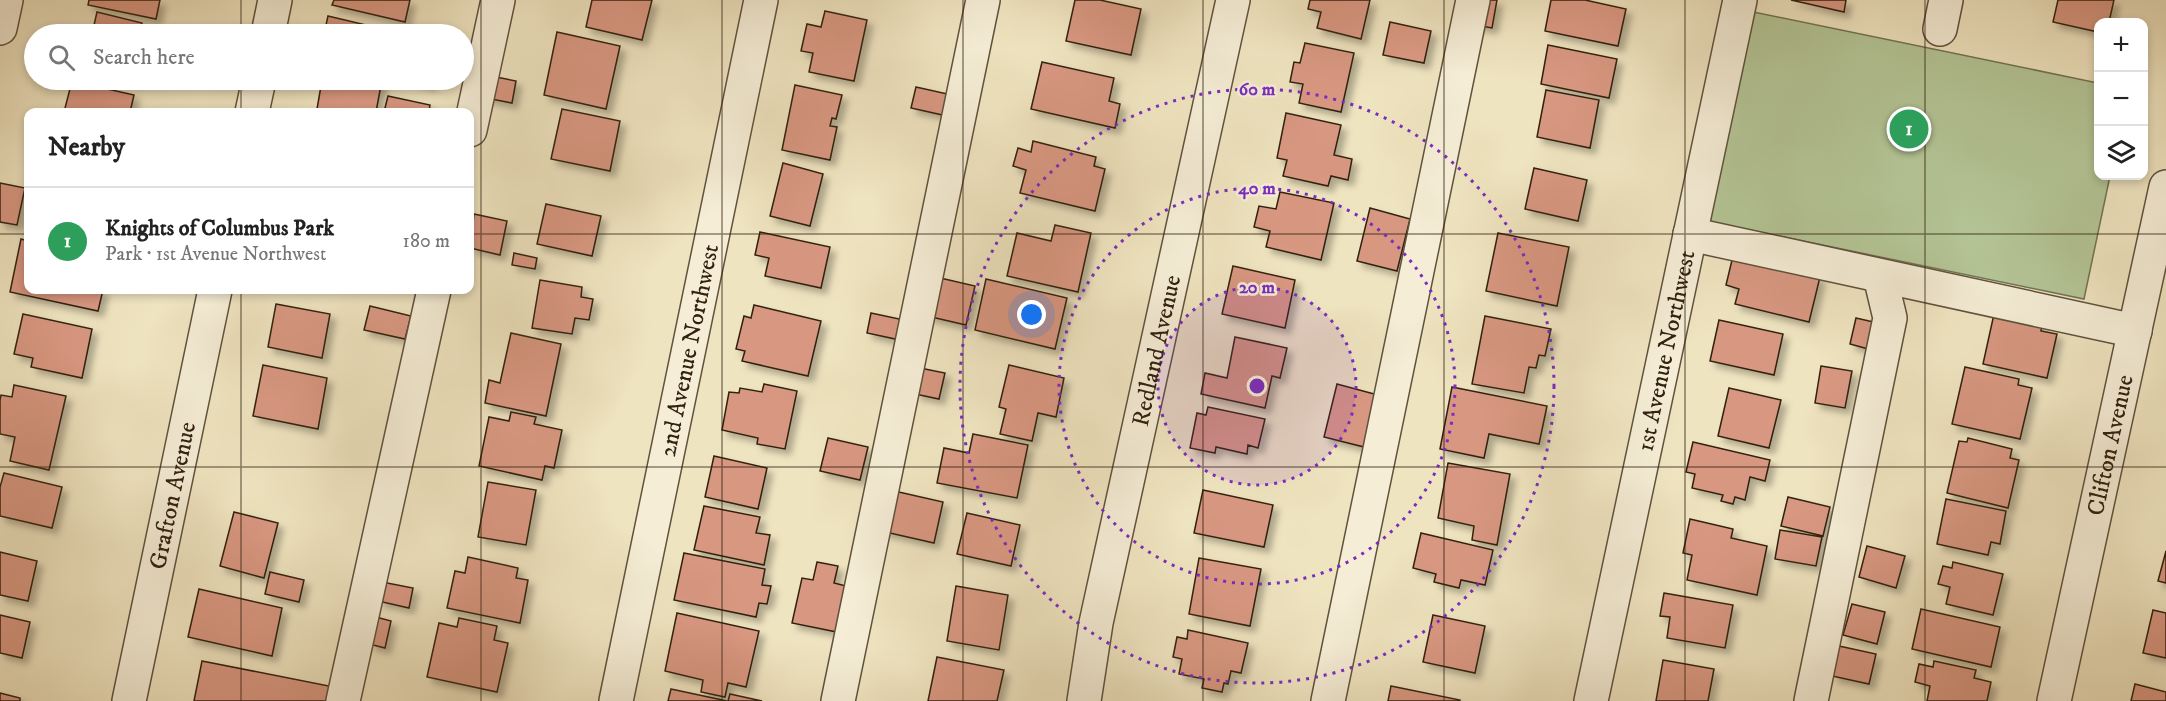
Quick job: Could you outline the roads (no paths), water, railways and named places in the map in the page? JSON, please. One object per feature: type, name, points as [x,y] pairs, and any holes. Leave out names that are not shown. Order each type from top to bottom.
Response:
[{"type":"street","points":[[0,28],[6,0]]},
{"type":"street","points":[[270,24],[275,0]]},
{"type":"street","points":[[474,111],[498,0]]},
{"type":"street","name":"2nd Avenue Northwest","points":[[616,701],[761,0]]},
{"type":"street","points":[[838,701],[983,0]]},
{"type":"street","name":"Redland Avenue","points":[[1084,701],[1096,623],[1233,0]]},
{"type":"street","points":[[1329,701],[1473,0]]},
{"type":"street","name":"1st Avenue Northwest","points":[[1591,701],[1740,0]]},
{"type":"street","points":[[253,108],[257,90]]},
{"type":"street","name":"Clifton Avenue","points":[[2054,701],[2166,187]]},
{"type":"street","points":[[1690,234],[2135,331]]},
{"type":"street","points":[[1811,701],[1890,318],[1880,276]]},
{"type":"street","name":"Grafton Avenue","points":[[129,701],[214,294]]},
{"type":"street","points":[[343,701],[433,294]]},
{"type":"place","name":"Knights of Columbus Park","points":[[1909,129]]}]
